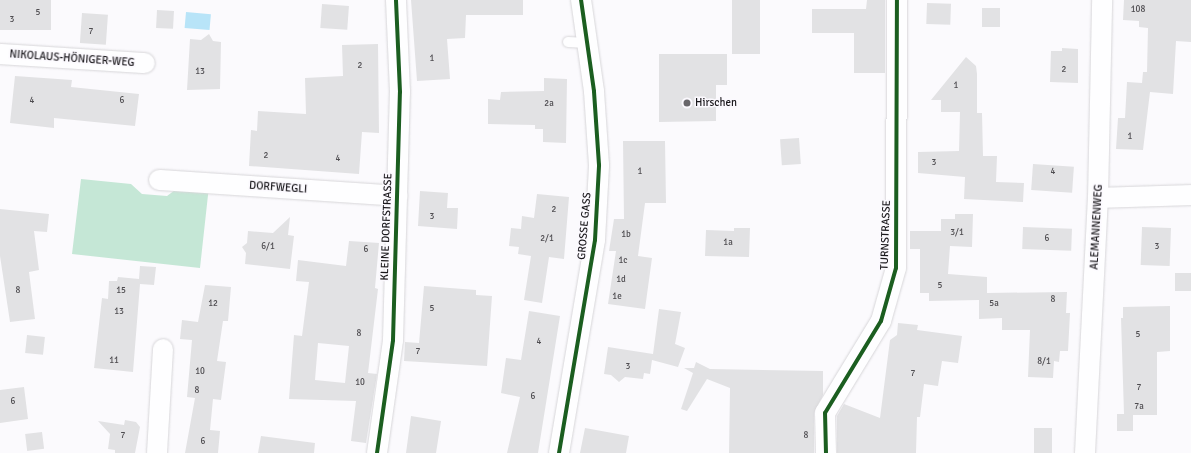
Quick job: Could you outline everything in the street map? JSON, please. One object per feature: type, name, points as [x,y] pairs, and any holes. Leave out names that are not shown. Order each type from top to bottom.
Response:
[{"type":"street","name":"KLEINE DORFSTRASSE","points":[[377,453],[393,340],[400,92],[396,0]]},
{"type":"street","name":"GROSSE GASS","points":[[559,453],[595,240],[599,165],[594,91],[578,42],[581,0]]},
{"type":"street","name":"TURNSTRASSE","points":[[826,453],[825,413],[881,321],[896,268],[897,0]]},
{"type":"street","name":"ALEMANNENWEG","points":[[1085,453],[1098,198],[1102,0]]},
{"type":"street","name":"NIKOLAUS-HÖNIGER-WEG","points":[[0,54],[145,64]]},
{"type":"street","name":"DORFWEGLI","points":[[160,180],[397,196]]},
{"type":"street","points":[[1098,198],[1191,195]]},
{"type":"street","points":[[157,453],[163,349]]},
{"type":"green space","points":[[81,179],[131,184],[142,194],[167,196],[183,184],[209,186],[200,268],[72,254]]},
{"type":"water","points":[[186,12],[211,14],[210,30],[185,28]]},
{"type":"building","points":[[0,0],[51,0],[51,30],[0,30]]},
{"type":"building","points":[[411,0],[523,0],[523,15],[466,15],[465,38],[447,39],[450,79],[417,81]]},
{"type":"building","points":[[732,0],[760,0],[760,54],[732,54]]},
{"type":"building","points":[[867,0],[885,0],[885,73],[854,73],[854,33],[812,33],[812,9],[866,9]]},
{"type":"building","points":[[1124,0],[1191,0],[1191,42],[1176,41],[1173,94],[1150,92],[1143,150],[1116,149],[1118,118],[1125,118],[1127,82],[1142,83],[1143,72],[1147,72],[1148,28],[1139,27],[1139,21],[1123,20]]},
{"type":"building","points":[[927,3],[951,4],[950,25],[926,24]]},
{"type":"building","points":[[322,4],[349,6],[347,30],[320,28]]},
{"type":"building","points":[[982,8],[1000,8],[1000,27],[982,27]]},
{"type":"building","points":[[157,10],[174,11],[173,29],[156,28]]},
{"type":"building","points":[[82,13],[108,15],[106,45],[80,43]]},
{"type":"building","points":[[209,34],[213,41],[221,42],[220,89],[187,90],[190,39],[201,40]]},
{"type":"building","points":[[378,44],[379,133],[362,132],[359,174],[249,166],[251,130],[257,131],[258,111],[306,114],[305,78],[343,76],[342,45]]},
{"type":"building","points":[[1062,48],[1078,49],[1078,83],[1050,82],[1051,51],[1062,51]]},
{"type":"building","name":"Hirschen","points":[[659,54],[727,54],[727,85],[716,85],[716,121],[659,122]]},
{"type":"building","points":[[966,57],[976,66],[977,113],[982,113],[983,156],[997,156],[996,182],[1024,183],[1023,202],[964,199],[965,177],[918,173],[918,152],[959,151],[960,112],[941,112],[941,100],[931,100]]},
{"type":"building","points":[[15,76],[72,80],[71,87],[139,94],[135,126],[54,118],[54,128],[10,123]]},
{"type":"building","points":[[544,78],[567,79],[566,143],[543,142],[543,129],[535,129],[535,125],[488,124],[488,99],[500,100],[501,92],[544,91]]},
{"type":"building","points":[[799,138],[801,164],[782,165],[780,139]]},
{"type":"building","points":[[623,141],[665,141],[666,203],[645,203],[638,256],[652,258],[645,309],[608,304],[616,251],[609,251],[614,219],[624,219]]},
{"type":"building","points":[[1033,164],[1074,167],[1072,193],[1031,190]]},
{"type":"building","points":[[420,191],[448,193],[447,208],[458,208],[457,229],[418,226]]},
{"type":"building","points":[[537,194],[569,197],[564,259],[549,257],[542,303],[524,300],[531,256],[518,254],[519,247],[509,246],[511,228],[521,229],[522,216],[534,218]]},
{"type":"building","points":[[0,209],[49,214],[47,232],[34,231],[39,270],[29,272],[35,319],[10,322],[0,256]]},
{"type":"building","points":[[955,214],[973,214],[972,247],[950,246],[948,274],[987,277],[987,293],[1067,292],[1066,313],[1070,313],[1068,351],[1060,351],[1059,362],[1054,361],[1053,378],[1028,377],[1030,330],[1002,330],[1002,318],[979,319],[979,300],[929,301],[929,293],[920,293],[920,249],[910,249],[910,231],[941,231],[941,219],[955,219]]},
{"type":"building","points":[[290,217],[288,235],[294,236],[290,269],[245,264],[246,253],[242,247],[247,243],[248,231],[273,233]]},
{"type":"building","points":[[1023,227],[1072,229],[1071,251],[1022,249]]},
{"type":"building","points":[[1142,227],[1171,228],[1170,266],[1141,265]]},
{"type":"building","points":[[734,228],[750,228],[749,257],[705,256],[706,230],[734,231]]},
{"type":"building","points":[[349,241],[379,243],[375,288],[378,289],[368,373],[377,374],[366,443],[351,441],[356,401],[289,399],[294,335],[302,336],[309,282],[296,281],[298,260],[346,266]],"holes":[[[318,343],[349,346],[345,383],[315,380]]]},
{"type":"building","points":[[140,266],[156,267],[154,285],[140,284],[133,372],[94,368],[102,298],[108,299],[109,281],[117,281],[118,277],[139,279]]},
{"type":"building","points":[[1175,273],[1191,273],[1191,291],[1175,291]]},
{"type":"building","points":[[205,285],[231,287],[228,321],[223,321],[217,361],[226,362],[221,400],[213,399],[210,430],[220,431],[218,453],[185,453],[195,398],[187,397],[192,340],[180,339],[182,320],[198,322]]},
{"type":"building","points":[[424,286],[476,290],[476,295],[492,296],[487,366],[404,361],[405,342],[419,343]]},
{"type":"building","points":[[1170,306],[1170,351],[1157,352],[1157,415],[1133,415],[1133,431],[1117,431],[1117,414],[1124,414],[1121,318],[1123,318],[1123,307]]},
{"type":"building","points":[[659,309],[681,312],[675,344],[685,348],[678,367],[652,360],[650,374],[644,373],[643,379],[625,377],[619,382],[611,375],[604,374],[608,347],[653,354]]},
{"type":"building","points":[[529,311],[560,316],[538,453],[507,453],[520,397],[501,393],[506,358],[521,360]]},
{"type":"building","points":[[898,323],[918,325],[917,330],[962,336],[958,363],[942,361],[938,386],[924,384],[920,417],[917,417],[916,453],[837,453],[837,416],[844,404],[880,418],[890,340],[897,335]]},
{"type":"building","points":[[27,335],[45,337],[43,355],[25,353]]},
{"type":"building","points":[[696,362],[710,369],[823,371],[823,395],[814,413],[814,453],[729,453],[730,388],[707,379],[687,411],[681,409],[693,373],[684,368],[694,368]]},
{"type":"building","points":[[24,387],[28,419],[0,423],[0,390]]},
{"type":"building","points":[[411,416],[441,421],[436,453],[406,453]]},
{"type":"building","points":[[125,420],[136,422],[140,427],[135,453],[115,453],[115,450],[108,449],[110,434],[98,421],[124,425]]},
{"type":"building","points":[[585,428],[629,436],[626,453],[580,453]]},
{"type":"building","points":[[1034,428],[1052,428],[1052,453],[1034,453]]},
{"type":"building","points":[[42,432],[44,449],[27,451],[25,434]]},
{"type":"building","points":[[261,436],[315,443],[314,453],[258,453]]},
{"type":"cycle path","points":[[377,453],[393,340],[400,92],[396,0]]},
{"type":"cycle path","points":[[559,453],[595,240],[599,165],[594,91],[581,0]]},
{"type":"cycle path","points":[[826,453],[825,413],[881,321],[896,268],[897,0]]},
{"type":"place","name":"Hirschen","points":[[687,103]]}]
